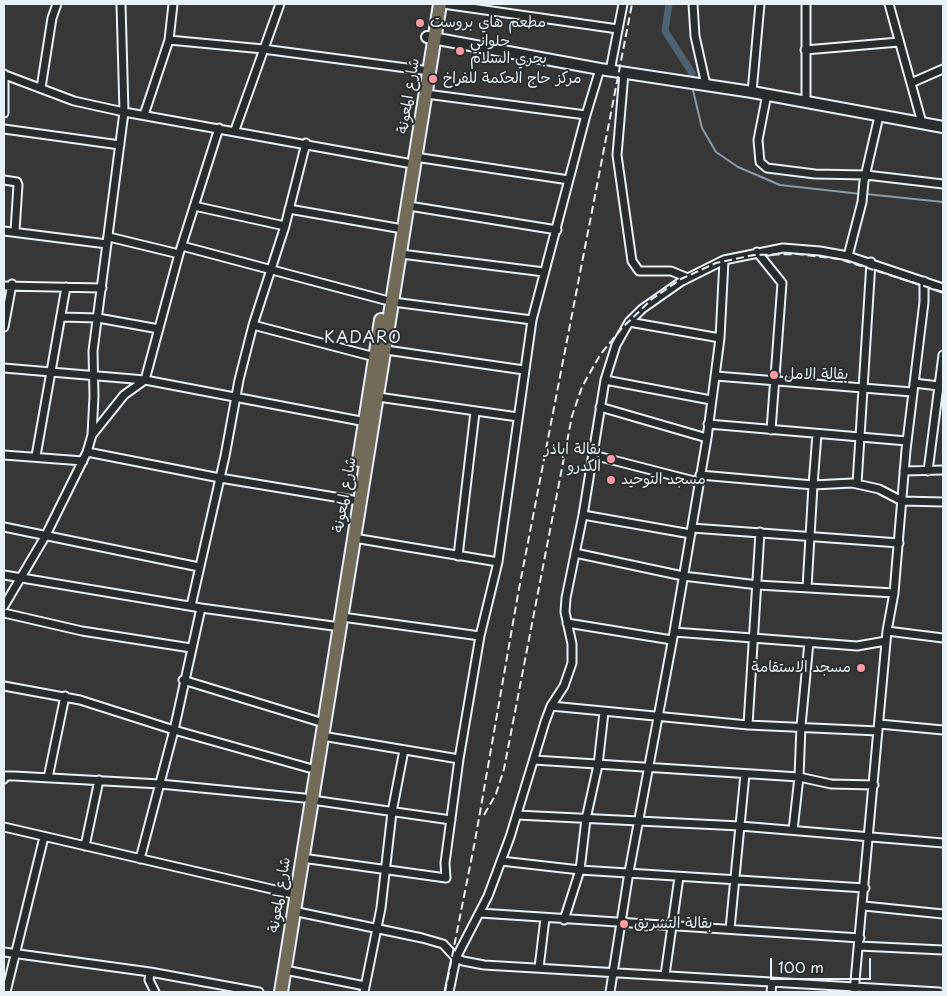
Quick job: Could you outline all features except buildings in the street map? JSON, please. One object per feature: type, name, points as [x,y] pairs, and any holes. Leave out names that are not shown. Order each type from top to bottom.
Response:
[{"type":"highway","name":"شارع المعونة","points":[[274,992],[293,894],[308,799],[322,736],[342,617],[369,422],[392,281],[397,228],[426,94],[432,4]]},
{"type":"highway","name":"شارع المعونة","points":[[392,281],[400,254],[408,206],[411,160],[422,70],[442,4]]},
{"type":"highway","name":"شارع المعونة","points":[[281,992],[294,911],[293,894],[302,858],[310,768],[317,721],[353,500],[369,422],[378,397],[380,353]]},
{"type":"street","points":[[41,88],[52,18],[57,4]]},
{"type":"street","points":[[4,606],[46,534],[88,452],[92,435],[94,403],[93,350],[124,112],[121,4]]},
{"type":"street","points":[[144,115],[169,40],[174,4]]},
{"type":"street","points":[[235,130],[280,4]]},
{"type":"street","points":[[442,4],[618,29]]},
{"type":"street","points":[[302,858],[446,878],[445,864],[459,759],[480,636],[498,562],[532,320],[586,115],[605,70],[618,29],[623,4]]},
{"type":"street","points":[[693,4],[695,36],[702,85]]},
{"type":"street","points":[[752,92],[760,4]]},
{"type":"street","points":[[806,4],[806,101]]},
{"type":"street","points":[[889,4],[922,123]]},
{"type":"street","points":[[431,38],[605,70],[767,94],[943,127]]},
{"type":"street","points":[[169,40],[263,49],[422,70]]},
{"type":"street","points":[[805,50],[899,42]]},
{"type":"street","points":[[911,83],[943,69]]},
{"type":"street","points":[[624,73],[617,155],[632,261],[639,271],[671,271],[688,278]]},
{"type":"street","points":[[4,113],[4,75],[74,101],[124,112],[411,160],[569,180]]},
{"type":"street","points":[[426,94],[586,115]]},
{"type":"street","points":[[767,94],[758,140],[758,156],[762,165],[773,170],[943,184]]},
{"type":"street","points":[[848,256],[862,202],[865,178],[879,116]]},
{"type":"street","points":[[92,435],[124,395],[145,380],[179,254],[218,128]]},
{"type":"street","points":[[4,130],[120,145]]},
{"type":"street","points":[[191,606],[220,478],[235,398],[253,325],[289,209],[306,143]]},
{"type":"street","points":[[4,180],[17,182],[18,185],[15,231]]},
{"type":"street","points":[[194,206],[284,226]]},
{"type":"street","points":[[408,206],[557,230]]},
{"type":"street","points":[[289,209],[397,228]]},
{"type":"street","points":[[4,231],[108,241],[179,254]]},
{"type":"street","points":[[182,246],[389,301],[532,320]]},
{"type":"street","points":[[449,992],[456,958],[480,913],[501,861],[551,706],[564,686],[572,663],[572,649],[566,623],[566,598],[583,515],[605,380],[616,345],[629,322],[642,309],[688,278],[724,260],[784,248],[848,256],[943,286]]},
{"type":"street","points":[[757,252],[782,283],[771,430]]},
{"type":"street","points":[[400,254],[544,272]]},
{"type":"street","points":[[610,992],[629,872],[674,632],[707,438],[720,338],[724,260]]},
{"type":"street","points":[[857,484],[871,262]]},
{"type":"street","points":[[854,990],[864,906],[886,641],[894,593],[912,392],[924,302],[924,281]]},
{"type":"street","points":[[4,327],[8,285],[102,288]]},
{"type":"street","points":[[36,456],[66,287]]},
{"type":"street","points":[[61,317],[98,318],[159,329]]},
{"type":"street","points":[[629,322],[720,338]]},
{"type":"street","points":[[253,325],[380,353],[524,370]]},
{"type":"street","points":[[928,471],[943,355]]},
{"type":"street","points":[[4,368],[93,374],[145,380],[369,422]]},
{"type":"street","points":[[716,376],[863,386],[912,392]]},
{"type":"street","points":[[605,380],[711,400]]},
{"type":"street","points":[[914,383],[940,388]]},
{"type":"street","points":[[378,397],[518,417]]},
{"type":"street","points":[[600,407],[707,438]]},
{"type":"street","points":[[458,556],[475,412]]},
{"type":"street","points":[[708,424],[907,441]]},
{"type":"street","points":[[807,588],[817,434]]},
{"type":"street","points":[[88,452],[220,478],[353,500]]},
{"type":"street","points":[[4,455],[83,461]]},
{"type":"street","points":[[593,456],[699,478],[813,485],[857,484],[878,489],[902,501],[943,502]]},
{"type":"street","points":[[904,471],[943,470]]},
{"type":"street","points":[[583,515],[691,531],[760,532],[899,542]]},
{"type":"street","points":[[4,527],[46,534],[199,567]]},
{"type":"street","points":[[748,725],[760,532]]},
{"type":"street","points":[[354,538],[498,562]]},
{"type":"street","points":[[575,553],[683,576],[758,585],[894,593]]},
{"type":"street","points":[[4,575],[201,608],[333,626]]},
{"type":"street","points":[[140,859],[174,730],[183,680],[201,608]]},
{"type":"street","points":[[4,613],[82,631],[192,648]]},
{"type":"street","points":[[342,617],[480,636]]},
{"type":"street","points":[[566,623],[672,640]]},
{"type":"street","points":[[887,631],[943,638]]},
{"type":"street","points":[[674,632],[857,646],[886,641]]},
{"type":"street","points":[[792,830],[799,777],[801,726],[809,642]]},
{"type":"street","points":[[183,680],[317,721]]},
{"type":"street","points":[[4,686],[65,696],[174,730],[310,768]]},
{"type":"street","points":[[48,778],[65,696]]},
{"type":"street","points":[[551,706],[657,718],[748,725],[943,730]]},
{"type":"street","points":[[564,920],[580,870],[586,819],[598,765],[604,712]]},
{"type":"street","points":[[322,736],[459,759]]},
{"type":"street","points":[[285,970],[364,989],[377,928],[392,812],[404,750]]},
{"type":"street","points":[[534,760],[799,777],[831,784],[874,785]]},
{"type":"street","points":[[730,929],[745,774]]},
{"type":"street","points":[[4,779],[5,776],[160,784],[308,799],[451,820]]},
{"type":"street","points":[[84,846],[99,780]]},
{"type":"street","points":[[517,815],[639,823],[740,826],[943,843]]},
{"type":"street","points":[[4,827],[293,894]]},
{"type":"street","points":[[6,992],[44,837]]},
{"type":"street","points":[[501,861],[580,870],[735,878],[865,888]]},
{"type":"street","points":[[665,975],[679,876]]},
{"type":"street","points":[[864,906],[943,914]]},
{"type":"street","points":[[294,911],[443,944],[456,958],[484,965],[772,982],[854,990],[939,992]]},
{"type":"street","points":[[480,913],[621,924],[860,938]]},
{"type":"street","points":[[539,968],[545,918]]},
{"type":"street","points":[[859,946],[943,950]]},
{"type":"street","points":[[4,952],[150,972],[259,992]]},
{"type":"street","points":[[150,972],[149,980],[155,992]]},
{"type":"street","points":[[771,992],[772,982]]},
{"type":"waterway","points":[[669,4],[665,31],[692,73]]},
{"type":"waterway","points":[[692,73],[692,79]]},
{"type":"waterway","points":[[692,86],[702,128],[716,152],[738,167],[780,185],[861,194]]},
{"type":"waterway","points":[[866,194],[943,202]]},
{"type":"railway","points":[[445,992],[475,841],[518,594],[632,4]]},
{"type":"railway","points":[[484,815],[496,794],[504,769],[572,416],[582,387],[600,355],[622,328],[652,299],[681,279],[716,263],[754,255],[797,254],[839,259],[943,292]]},
{"type":"place","name":"مطعم هاي بروست","points":[[420,23]]},
{"type":"place","name":"حلواني بحري السلام","points":[[460,51]]},
{"type":"place","name":"مركز حاج الحكمة للفراخ","points":[[433,79]]},
{"type":"place","name":"بقالة الامل","points":[[774,375]]},
{"type":"place","name":"بقالة اباذر الكدرو","points":[[611,459]]},
{"type":"place","name":"مسجد التوحيد","points":[[611,480]]},
{"type":"place","name":"مسجد الاستقامة","points":[[861,668]]},
{"type":"place","name":"بقالة التشريق","points":[[624,924]]},
{"type":"district","name":"KADARO","points":[[363,339]]}]
